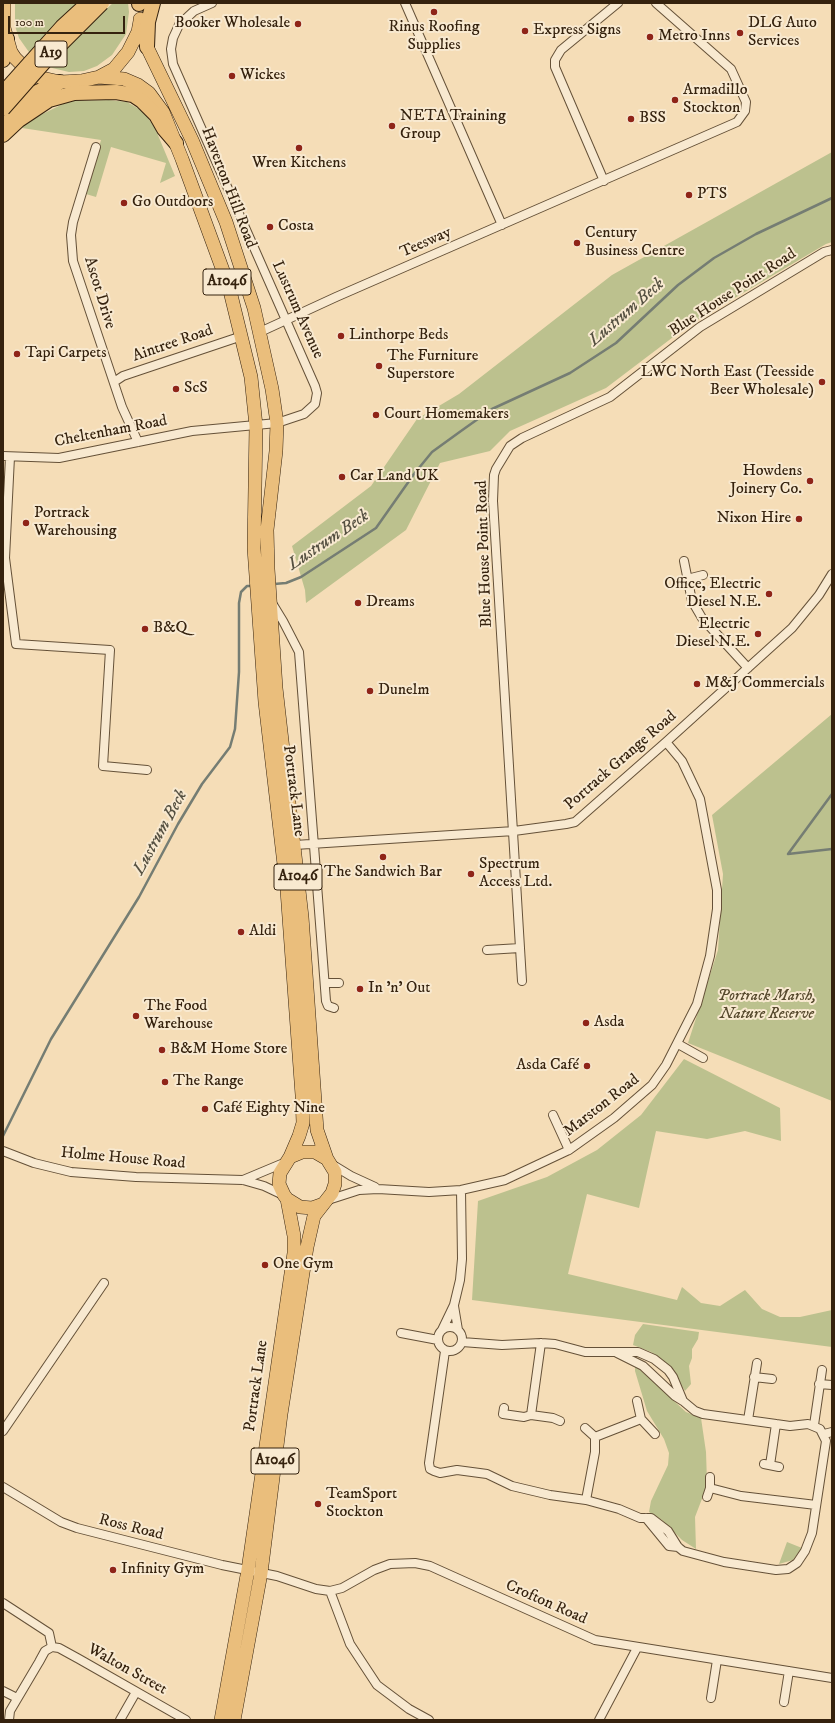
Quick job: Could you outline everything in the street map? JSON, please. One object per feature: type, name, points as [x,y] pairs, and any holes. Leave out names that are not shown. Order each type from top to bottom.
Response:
[{"type":"highway","name":"A19","points":[[3,93],[53,36],[88,3]]},
{"type":"highway","name":"A19","points":[[3,109],[54,51],[102,3]]},
{"type":"highway","points":[[147,47],[148,22],[153,3]]},
{"type":"highway","points":[[3,60],[7,39]]},
{"type":"highway","name":"A19","points":[[3,130],[24,103],[35,94],[60,82]]},
{"type":"highway","name":"A1046","points":[[3,135],[19,120],[49,100],[74,93],[116,92],[133,96],[142,101],[156,115],[164,130],[176,143]]},
{"type":"main road","name":"A1046","points":[[4,3],[4,28],[15,58],[30,73],[42,78],[60,82],[81,81],[99,77],[114,68],[128,52],[138,32],[140,18],[139,3]]},
{"type":"main road","name":"Haverton Hill Road","points":[[140,18],[147,47],[192,140],[224,218],[245,280],[260,332],[272,389],[277,423]]},
{"type":"main road","name":"Haverton Hill Road","points":[[99,77],[124,79],[138,85],[149,93],[163,112],[176,143],[228,287],[242,336],[251,377],[256,426]]},
{"type":"main road","name":"Portrack Lane","points":[[262,570],[276,451],[277,423]]},
{"type":"main road","name":"Portrack Lane","points":[[234,1720],[261,1573],[280,1414],[306,1247],[314,1216],[325,1202],[335,1184],[335,1172],[317,1130],[295,846],[266,597],[253,526],[257,457],[256,426]]},
{"type":"main road","name":"Portrack Lane","points":[[221,1720],[248,1570],[294,1252],[294,1236],[285,1197],[279,1184],[280,1174],[300,1136],[303,1123],[287,890],[265,702],[266,597]]},
{"type":"main road","points":[[288,1159],[302,1152],[315,1152],[329,1161]]},
{"type":"main road","points":[[285,1197],[300,1207],[312,1208],[325,1202]]},
{"type":"street","name":"Lustrum Avenue","points":[[212,3],[194,11],[179,25],[173,38],[171,49],[173,64],[242,217],[317,393],[315,404],[304,414],[277,423]]},
{"type":"street","points":[[405,3],[502,225]]},
{"type":"street","points":[[604,181],[556,67],[555,60],[561,50],[618,3]]},
{"type":"street","name":"Teesway","points":[[260,332],[737,122],[745,111],[744,96],[731,69],[658,4]]},
{"type":"street","name":"Ascot Drive","points":[[96,148],[73,222],[72,249],[81,287],[122,407],[138,442]]},
{"type":"street","name":"Blue House Point Road","points":[[522,981],[493,501],[494,475],[502,458],[510,446],[522,438],[610,397],[700,327],[824,252],[832,250]]},
{"type":"street","name":"Aintree Road","points":[[114,382],[123,376],[242,336]]},
{"type":"street","name":"Cheltenham Road","points":[[147,770],[103,766],[110,650],[16,644],[5,558],[7,456],[59,458],[192,431],[277,423]]},
{"type":"street","points":[[684,561],[692,601],[702,618],[748,668]]},
{"type":"street","name":"Portrack Grange Road","points":[[295,846],[514,830],[575,822],[666,742],[802,618],[832,574]]},
{"type":"street","points":[[687,579],[703,575]]},
{"type":"street","name":"Portrack Lane","points":[[266,597],[288,630],[297,647],[300,658],[325,983],[328,1006],[334,1008]]},
{"type":"street","name":"Marston Road","points":[[325,1202],[349,1192],[378,1189],[429,1192],[461,1190],[505,1180],[569,1150],[614,1118],[652,1085],[678,1044],[697,1004],[705,981],[712,943],[717,890],[700,799],[682,761],[666,742]]},
{"type":"street","points":[[487,950],[520,948]]},
{"type":"street","points":[[325,983],[339,983]]},
{"type":"street","points":[[678,1044],[702,1058]]},
{"type":"street","points":[[553,1115],[569,1150]]},
{"type":"street","name":"Holme House Road","points":[[5,1151],[34,1163],[71,1172],[136,1177],[243,1180],[264,1186],[285,1197]]},
{"type":"street","name":"Holme House Road","points":[[243,1180],[288,1159]]},
{"type":"street","name":"Marston Road","points":[[329,1161],[351,1176],[378,1189]]},
{"type":"street","points":[[442,1330],[451,1327],[458,1330],[462,1335],[462,1342],[458,1349],[451,1352],[445,1351],[440,1346],[438,1340],[442,1330],[454,1305],[462,1259],[461,1190]]},
{"type":"street","points":[[3,1431],[104,1283]]},
{"type":"street","points":[[454,1305],[458,1330]]},
{"type":"street","points":[[401,1333],[438,1340]]},
{"type":"street","points":[[462,1342],[502,1346],[540,1343],[555,1344],[585,1352],[638,1352],[662,1364],[673,1378],[683,1401]]},
{"type":"street","points":[[531,1415],[540,1343]]},
{"type":"street","points":[[445,1351],[429,1463],[430,1469],[440,1473],[457,1470],[487,1474],[512,1486],[550,1495],[586,1500],[618,1509],[640,1518],[646,1518],[669,1546],[678,1547],[698,1556],[724,1562],[776,1570],[788,1569],[797,1563],[805,1552],[812,1533],[828,1433],[814,1425],[801,1423],[790,1426],[703,1414],[688,1406],[675,1396],[643,1366],[616,1352]]},
{"type":"street","points":[[748,1420],[757,1363]]},
{"type":"street","points":[[814,1425],[822,1370]]},
{"type":"street","points":[[754,1377],[772,1379]]},
{"type":"street","points":[[820,1384],[832,1385]]},
{"type":"street","points":[[637,1401],[641,1419],[655,1434]]},
{"type":"street","points":[[504,1408],[504,1414],[524,1417],[531,1415],[553,1418],[560,1421]]},
{"type":"street","points":[[594,1437],[641,1419]]},
{"type":"street","points":[[776,1424],[767,1464],[779,1467]]},
{"type":"street","points":[[585,1428],[594,1437],[593,1466],[586,1500]]},
{"type":"street","points":[[707,1497],[710,1488],[710,1476]]},
{"type":"street","name":"Ross Road","points":[[3,1487],[55,1518],[77,1528],[261,1573]]},
{"type":"street","points":[[710,1488],[741,1496],[816,1505]]},
{"type":"street","name":"Crofton Road","points":[[330,1591],[342,1588],[374,1570],[390,1564],[415,1563],[437,1569],[576,1633],[609,1643],[832,1677]]},
{"type":"street","points":[[261,1573],[316,1589],[330,1591],[350,1644],[377,1684],[409,1709],[429,1720]]},
{"type":"street","points":[[3,1603],[48,1633],[52,1647],[45,1651],[17,1698],[10,1711],[9,1720]]},
{"type":"street","name":"Walton Street","points":[[52,1647],[66,1652],[186,1720]]},
{"type":"street","points":[[599,1720],[637,1648]]},
{"type":"street","points":[[711,1698],[717,1660]]},
{"type":"street","points":[[784,1702],[789,1671]]},
{"type":"street","points":[[3,1691],[17,1698]]},
{"type":"street","points":[[120,1720],[136,1692]]},
{"type":"green space","points":[[15,3],[82,3],[31,55],[19,38],[15,26]]},
{"type":"green space","points":[[113,3],[128,3],[129,12],[126,34],[112,55],[97,66],[84,71],[69,72],[48,67],[83,30]]},
{"type":"green space","points":[[109,100],[127,102],[144,112],[155,128],[175,176],[160,183],[166,163],[111,147],[96,197],[86,194],[101,140],[22,128],[26,122],[72,101]]},
{"type":"green space","points":[[832,152],[832,242],[826,244],[689,325],[606,388],[510,431],[490,451],[440,463],[406,530],[306,603],[305,590],[292,546],[371,486],[417,419],[459,394],[612,275]]},
{"type":"green space","name":"Portrack Marsh, Nature Reserve","points":[[832,714],[832,1101],[688,1043],[718,950],[723,874],[712,815]]},
{"type":"green space","points":[[684,1059],[780,1108],[781,1141],[745,1131],[707,1139],[656,1131],[639,1208],[587,1194],[568,1274],[677,1300],[682,1287],[701,1303],[720,1306],[745,1290],[762,1309],[780,1317],[800,1317],[832,1310],[832,1347],[472,1300],[478,1201],[547,1177],[597,1150],[641,1115]]},
{"type":"green space","points":[[643,1324],[699,1332],[698,1339],[692,1349],[692,1358],[689,1366],[691,1384],[685,1391],[669,1365],[651,1352],[633,1345],[635,1335]]},
{"type":"green space","points":[[635,1365],[686,1412],[701,1418],[706,1452],[707,1482],[695,1517],[696,1549],[682,1540],[662,1520],[649,1512],[651,1501],[668,1465],[669,1453],[664,1439],[647,1411],[635,1371]]},
{"type":"green space","points":[[787,1542],[802,1548],[793,1560],[779,1564]]},
{"type":"waterway","name":"Lustrum Beck","points":[[274,584],[286,583],[301,577],[376,528],[414,474],[432,452],[492,409],[570,373],[616,343],[678,285],[714,258],[756,234],[832,198]]},
{"type":"waterway","name":"Lustrum Beck","points":[[3,1136],[51,1039],[139,897],[178,824],[202,784],[230,747],[235,729],[239,672],[239,603],[241,592],[247,586],[253,586]]},
{"type":"waterway","points":[[832,794],[788,854],[832,849]]},
{"type":"place","name":"Rinus Roofing Supplies","points":[[434,12]]},
{"type":"place","name":"Booker Wholesale","points":[[298,24]]},
{"type":"place","name":"Express Signs","points":[[525,31]]},
{"type":"place","name":"DLG Auto Services","points":[[740,33]]},
{"type":"place","name":"Metro Inns","points":[[650,37]]},
{"type":"place","name":"Wickes","points":[[232,76]]},
{"type":"place","name":"Armadillo Stockton","points":[[675,100]]},
{"type":"place","name":"BSS","points":[[631,119]]},
{"type":"place","name":"NETA Training Group","points":[[392,126]]},
{"type":"place","name":"Wren Kitchens","points":[[299,148]]},
{"type":"place","name":"PTS","points":[[689,195]]},
{"type":"place","name":"Go Outdoors","points":[[124,203]]},
{"type":"place","name":"Costa","points":[[270,227]]},
{"type":"place","name":"Century Business Centre","points":[[577,243]]},
{"type":"place","name":"Linthorpe Beds","points":[[341,336]]},
{"type":"place","name":"Tapi Carpets","points":[[17,354]]},
{"type":"place","name":"The Furniture Superstore","points":[[379,366]]},
{"type":"place","name":"LWC North East (Teesside Beer Wholesale)","points":[[822,382]]},
{"type":"place","name":"ScS","points":[[176,389]]},
{"type":"place","name":"Court Homemakers","points":[[376,415]]},
{"type":"place","name":"Car Land UK","points":[[342,477]]},
{"type":"place","name":"Howdens Joinery Co.","points":[[810,481]]},
{"type":"place","name":"Nixon Hire","points":[[799,519]]},
{"type":"place","name":"Portrack Warehousing","points":[[26,523]]},
{"type":"place","name":"Office, Electric Diesel N.E.","points":[[769,594]]},
{"type":"place","name":"Dreams","points":[[358,603]]},
{"type":"place","name":"B&Q","points":[[145,629]]},
{"type":"place","name":"Electric Diesel N.E.","points":[[758,634]]},
{"type":"place","name":"M&J Commercials","points":[[697,684]]},
{"type":"place","name":"Dunelm","points":[[370,691]]},
{"type":"place","name":"The Sandwich Bar","points":[[383,857]]},
{"type":"place","name":"Spectrum Access Ltd.","points":[[471,874]]},
{"type":"place","name":"Aldi","points":[[241,932]]},
{"type":"place","name":"In 'n' Out","points":[[360,989]]},
{"type":"place","name":"The Food Warehouse","points":[[136,1016]]},
{"type":"place","name":"Asda","points":[[586,1023]]},
{"type":"place","name":"B&M Home Store","points":[[162,1050]]},
{"type":"place","name":"Asda Café","points":[[587,1066]]},
{"type":"place","name":"The Range","points":[[165,1082]]},
{"type":"place","name":"Café Eighty Nine","points":[[205,1109]]},
{"type":"place","name":"One Gym","points":[[265,1265]]},
{"type":"place","name":"TeamSport Stockton","points":[[318,1504]]},
{"type":"place","name":"Infinity Gym","points":[[113,1570]]}]
